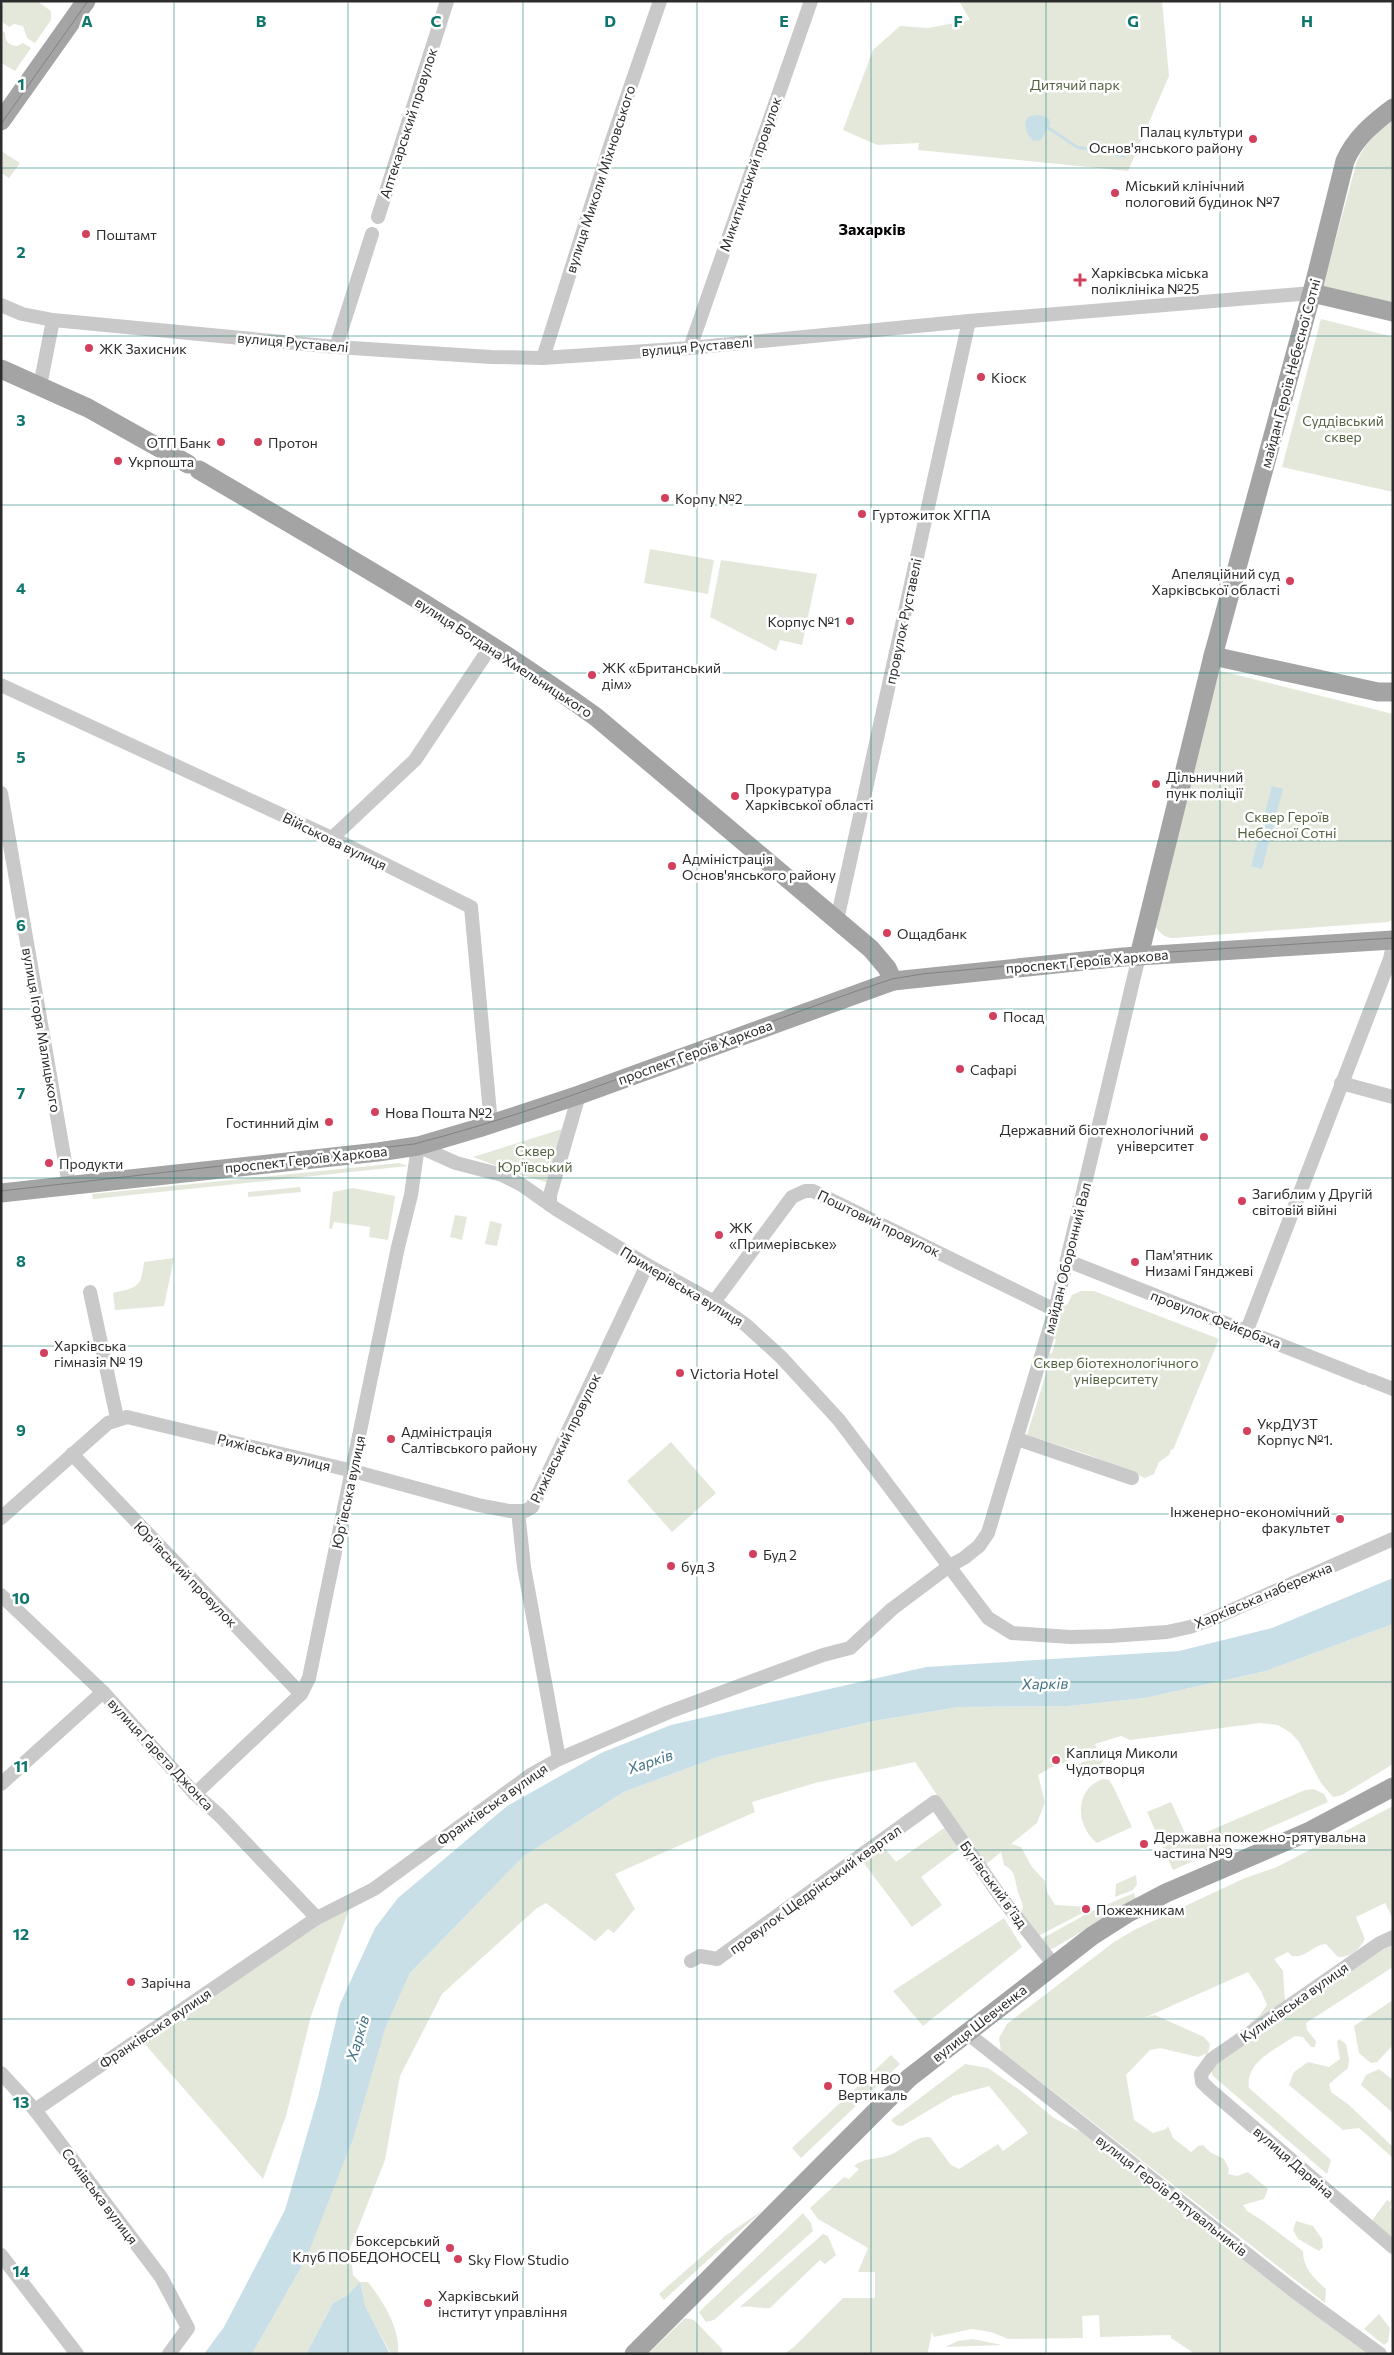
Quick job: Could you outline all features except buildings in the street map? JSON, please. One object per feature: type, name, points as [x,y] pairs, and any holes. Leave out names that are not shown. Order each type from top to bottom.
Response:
[{"type":"main road","points":[[1,121],[86,1]]},
{"type":"main road","name":"майдан Героїв Небесної Сотні","points":[[1139,956],[1213,656],[1312,293],[1345,161],[1351,147],[1360,136],[1393,108]]},
{"type":"main road","name":"вулиця Руставелі","points":[[1312,293],[1393,312]]},
{"type":"main road","name":"вулиця Богдана Хмельницького","points":[[1,368],[88,408],[193,467],[491,646],[596,717],[871,949],[887,968],[893,981]]},
{"type":"main road","points":[[1213,656],[1378,692],[1393,692]]},
{"type":"main road","name":"проспект Героїв Харкова","points":[[1,1193],[68,1182],[368,1153],[418,1146],[579,1095],[893,981],[1139,956],[1393,940]]},
{"type":"main road","name":"вулиця Шевченка","points":[[634,2354],[811,2179],[872,2113],[909,2078],[1092,1936],[1143,1905],[1194,1880],[1310,1831],[1393,1787]]},
{"type":"street","name":"Аптекарський провулок","points":[[378,217],[447,1]]},
{"type":"street","name":"вулиця Миколи Міхновського","points":[[543,358],[610,146],[660,1]]},
{"type":"street","name":"Микитинський провулок","points":[[690,348],[811,1]]},
{"type":"street","points":[[336,347],[372,234]]},
{"type":"street","name":"вулиця Руставелі","points":[[1,305],[22,314],[53,320],[336,347],[491,357],[543,358],[690,348],[969,321],[1312,293]]},
{"type":"street","points":[[40,386],[53,320]]},
{"type":"street","name":"провулок Руставелі","points":[[837,920],[969,321]]},
{"type":"street","points":[[332,838],[415,760],[491,646]]},
{"type":"street","name":"Військова вулиця","points":[[1,685],[332,838],[471,907],[491,1124]]},
{"type":"street","name":"вулиця Ігоря Малицького","points":[[2,798],[68,1182]]},
{"type":"street","points":[[1247,1330],[1390,958],[1393,945]]},
{"type":"street","name":"майдан Оборонний Вал","points":[[1017,1439],[1068,1261],[1139,956]]},
{"type":"street","points":[[1341,1083],[1393,1097]]},
{"type":"street","points":[[550,1206],[550,1195],[579,1095]]},
{"type":"street","name":"Примерівська вулиця","points":[[418,1146],[456,1164],[502,1175],[522,1185],[550,1206],[647,1265],[714,1302],[746,1325],[781,1357],[839,1420],[948,1567]]},
{"type":"street","name":"Юр’ївська вулиця","points":[[195,1794],[300,1694],[310,1678],[398,1247],[411,1195],[418,1146]]},
{"type":"street","name":"Поштовий провулок","points":[[714,1302],[792,1197],[798,1193],[813,1191],[1055,1310]]},
{"type":"street","name":"провулок Фейєрбаха","points":[[1068,1261],[1393,1389]]},
{"type":"street","name":"Рижівський провулок","points":[[559,1759],[524,1567],[518,1511],[526,1511],[532,1507],[647,1265]]},
{"type":"street","points":[[1,1518],[72,1454],[108,1423],[117,1418],[90,1292]]},
{"type":"street","name":"Рижівська вулиця","points":[[117,1418],[137,1418],[478,1504],[518,1511]]},
{"type":"street","points":[[1017,1439],[1132,1478]]},
{"type":"street","name":"Франківська вулиця","points":[[35,2110],[317,1918],[374,1889],[532,1774],[559,1759],[669,1712],[822,1655],[850,1648],[892,1609],[979,1546],[988,1533],[1017,1439]]},
{"type":"street","name":"Юр’ївський провулок","points":[[72,1454],[300,1694]]},
{"type":"street","name":"Харківська набережна","points":[[948,1567],[988,1618],[1012,1633],[1070,1637],[1111,1636],[1167,1632],[1190,1627],[1393,1539]]},
{"type":"street","name":"вулиця Ґарета Джонса","points":[[1,1595],[103,1692],[195,1794],[218,1815],[317,1918]]},
{"type":"street","points":[[1,1784],[103,1692]]},
{"type":"street","name":"Бутівський в’їзд","points":[[935,1802],[1000,1896],[1054,1965]]},
{"type":"street","name":"провулок Щедрінський квартал","points":[[691,1962],[700,1956],[717,1960],[935,1802]]},
{"type":"street","name":"Куликівська вулиця","points":[[1201,2074],[1212,2059],[1380,1943],[1393,1937]]},
{"type":"street","name":"вулиця Героїв Рятувальників","points":[[967,2032],[1294,2291],[1380,2354]]},
{"type":"street","name":"Сомівська вулиця","points":[[1,2073],[35,2110],[161,2276],[188,2328],[169,2354]]},
{"type":"street","name":"вулиця Дарвіна","points":[[1201,2074],[1202,2082],[1209,2089],[1393,2247]]},
{"type":"street","points":[[1,2255],[77,2354]]},
{"type":"green space","points":[[5,1],[37,1],[51,11],[51,20],[35,43],[27,38],[23,26],[14,24],[9,27],[1,21],[1,7]]},
{"type":"green space","name":"Дитячий парк","points":[[959,1],[1162,1],[1169,76],[1128,171],[918,150],[919,143],[877,145],[843,130],[873,50],[900,26],[928,28],[970,20]]},
{"type":"green space","points":[[1,30],[5,33],[10,44],[17,46],[23,43],[31,48],[15,71],[1,63]]},
{"type":"green space","points":[[1393,120],[1393,305],[1322,289],[1357,161],[1372,138]]},
{"type":"green space","points":[[1,151],[20,163],[9,178],[1,173]]},
{"type":"green space","name":"Суддівський сквер","points":[[1321,319],[1393,337],[1393,492],[1282,467]]},
{"type":"green space","points":[[650,549],[714,560],[708,594],[644,583]]},
{"type":"green space","points":[[721,560],[817,574],[802,645],[780,640],[776,651],[710,617]]},
{"type":"green space","name":"Сквер Героїв Небесної Сотні","points":[[1217,670],[1393,714],[1392,920],[1388,922],[1173,938],[1161,934],[1156,927]]},
{"type":"green space","name":"Сквер Юр'ївський","points":[[562,1129],[549,1183],[515,1173],[473,1157]]},
{"type":"green space","points":[[399,1163],[408,1166],[93,1199],[92,1194]]},
{"type":"green space","points":[[300,1187],[301,1192],[248,1197],[248,1192]]},
{"type":"green space","points":[[353,1188],[395,1196],[388,1240],[369,1237],[370,1227],[334,1222],[332,1229],[329,1228],[333,1192]]},
{"type":"green space","points":[[455,1215],[467,1217],[462,1240],[450,1237]]},
{"type":"green space","points":[[490,1221],[502,1224],[497,1246],[485,1244]]},
{"type":"green space","points":[[174,1258],[164,1306],[115,1310],[113,1293],[137,1285],[144,1262]]},
{"type":"green space","name":"Сквер біотехнологічного університету","points":[[1081,1291],[1094,1291],[1219,1339],[1173,1450],[1171,1449],[1169,1455],[1159,1462],[1154,1474],[1145,1478],[1086,1454],[1027,1435],[1048,1367],[1048,1354],[1052,1353],[1056,1340],[1053,1336],[1061,1302],[1067,1305],[1072,1295]]},
{"type":"green space","points":[[671,1442],[716,1493],[672,1532],[627,1481]]},
{"type":"green space","points":[[1393,1624],[1393,1764],[1342,1795],[1333,1797],[1321,1783],[1299,1742],[1291,1733],[1278,1725],[1260,1723],[1130,1740],[1121,1736],[1095,1744],[1097,1750],[1050,1768],[1038,1775],[1045,1802],[1037,1823],[1011,1844],[1021,1847],[1032,1867],[1045,1881],[1047,1892],[1055,1905],[1090,1907],[1090,1909],[1040,1935],[1035,1936],[1018,1914],[1023,1908],[1022,1902],[1014,1875],[1004,1865],[1001,1852],[984,1866],[915,1762],[815,1783],[752,1802],[755,1812],[615,1874],[635,1909],[614,1933],[608,1929],[595,1941],[546,1903],[537,1908],[442,1994],[400,2076],[385,2160],[350,2248],[353,2275],[360,2282],[368,2282],[385,2307],[397,2335],[398,2354],[391,2354],[364,2306],[360,2283],[348,2295],[333,2303],[306,2354],[252,2354],[306,2259],[385,2029],[410,1973],[524,1856],[624,1792],[718,1757],[874,1721],[959,1707],[1069,1706],[1145,1698],[1266,1671]]},
{"type":"green space","points":[[1102,1754],[1104,1759],[1101,1765],[1078,1774],[1070,1774],[1070,1770],[1076,1765]]},
{"type":"green space","points":[[1103,1779],[1109,1780],[1113,1786],[1132,1827],[1097,1843],[1085,1827],[1081,1808],[1087,1790]]},
{"type":"green space","points":[[1314,1789],[1324,1794],[1328,1802],[1173,1870],[1147,1812],[1171,1802],[1188,1840],[1305,1790]]},
{"type":"green space","points":[[1393,1806],[1393,1919],[1385,1903],[1356,1917],[1365,1939],[1357,1950],[1347,1956],[1338,1957],[1326,1944],[1302,1955],[1292,1956],[1288,1952],[1274,1959],[1283,1971],[1285,2002],[1250,2029],[1250,2023],[1260,2015],[1267,2005],[1261,1991],[1248,1972],[1144,2018],[1155,2015],[1204,2037],[1210,2044],[1208,2053],[1198,2057],[1160,2048],[1150,2050],[1126,2075],[1134,2120],[1153,2133],[1166,2129],[1168,2126],[1173,2138],[1191,2152],[1198,2146],[1203,2145],[1210,2152],[1224,2159],[1229,2169],[1228,2174],[1237,2176],[1248,2172],[1268,2189],[1264,2199],[1243,2205],[1247,2211],[1303,2251],[1307,2268],[1313,2277],[1326,2289],[1325,2303],[1001,2051],[999,2038],[1007,2024],[1114,1942],[1134,1930],[1245,1878],[1277,1867]]},
{"type":"green space","points":[[947,1826],[960,1848],[921,1877],[942,1905],[912,1927],[863,1862],[884,1847],[896,1862]]},
{"type":"green space","points":[[1136,1875],[1137,1884],[1133,1890],[1115,1897],[1116,1884]]},
{"type":"green space","points":[[1134,1893],[1136,1899],[1054,1948],[1050,1949],[1043,1942],[1043,1938],[1092,1911]]},
{"type":"green space","points":[[351,1904],[311,2016],[286,2116],[263,2179],[143,2042]]},
{"type":"green space","points":[[1004,1918],[1022,1947],[923,2026],[893,1991]]},
{"type":"green space","points":[[1393,1943],[1393,1967],[1306,2023],[1307,2030],[1316,2041],[1315,2047],[1311,2047],[1303,2037],[1295,2036],[1271,2051],[1257,2063],[1249,2079],[1249,2088],[1331,2160],[1327,2174],[1212,2075],[1211,2064]]},
{"type":"green space","points":[[1393,2000],[1393,2045],[1377,2062],[1371,2063],[1359,2053],[1354,2026]]},
{"type":"green space","points":[[1339,2039],[1346,2044],[1349,2059],[1348,2068],[1329,2084],[1331,2092],[1349,2105],[1393,2147],[1393,2158],[1359,2128],[1343,2130],[1289,2085],[1294,2072],[1308,2062],[1329,2067],[1340,2059],[1337,2042]]},
{"type":"green space","points":[[891,2055],[900,2064],[801,2158],[792,2148]]},
{"type":"green space","points":[[965,2064],[988,2068],[1021,2091],[1054,2118],[1076,2130],[1096,2134],[1376,2354],[1195,2354],[1171,2338],[1171,2335],[1100,2337],[1099,2315],[1082,2316],[1083,2338],[1008,2339],[991,2332],[972,2329],[934,2337],[931,2332],[928,2354],[784,2354],[795,2346],[843,2298],[875,2298],[875,2272],[858,2272],[868,2248],[818,2219],[810,2208],[844,2177],[849,2179],[859,2169],[854,2166],[866,2160],[893,2154],[913,2141],[930,2137],[951,2165],[959,2169],[998,2144],[1003,2151],[1028,2133],[989,2086],[953,2096],[902,2126],[896,2125],[891,2120]]},
{"type":"green space","points":[[1379,2069],[1393,2080],[1393,2113],[1361,2085],[1366,2075]]},
{"type":"green space","points":[[1393,2196],[1390,2208],[1393,2210],[1393,2238],[1374,2223],[1373,2219],[1387,2200],[1390,2202]]},
{"type":"green space","points":[[763,2210],[664,2300],[659,2294],[725,2236]]},
{"type":"green space","points":[[803,2213],[811,2223],[813,2231],[714,2320],[706,2322],[699,2312]]},
{"type":"green space","points":[[1296,2221],[1313,2226],[1322,2239],[1323,2247],[1319,2251],[1298,2239],[1293,2230]]},
{"type":"green space","points":[[823,2234],[828,2236],[836,2255],[825,2264],[820,2260],[770,2308],[740,2307]]},
{"type":"green space","points":[[1379,2314],[1390,2328],[1388,2342],[1384,2345],[1364,2329]]},
{"type":"green space","points":[[685,2318],[694,2320],[722,2349],[722,2354],[648,2354]]},
{"type":"green space","points":[[973,2339],[1002,2345],[945,2347],[958,2341]]},
{"type":"water","points":[[1040,115],[1049,119],[1050,124],[1041,140],[1033,141],[1027,133],[1025,122],[1029,116]]},
{"type":"water","points":[[1272,786],[1283,789],[1262,869],[1251,866]]},
{"type":"water","name":"Харків","points":[[1393,1578],[1393,1624],[1266,1671],[1145,1698],[1069,1706],[959,1707],[874,1721],[718,1757],[624,1792],[524,1856],[410,1973],[385,2029],[353,2139],[306,2259],[252,2354],[204,2354],[224,2327],[285,2210],[318,2097],[340,2004],[375,1928],[398,1898],[507,1806],[601,1753],[671,1725],[926,1667],[1179,1651],[1272,1628]]},
{"type":"water","points":[[360,2282],[365,2306],[390,2354],[306,2354],[333,2303],[348,2295]]},
{"type":"waterway","points":[[1044,128],[1047,127],[1077,147],[1124,156]]},
{"type":"tram line","points":[[1,124],[88,1]]},
{"type":"tram line","points":[[1,1191],[414,1144],[535,1108],[892,979],[922,974],[1123,955],[1393,938]]},
{"type":"place","name":"Палац культури Основ'янського району","points":[[1253,139]]},
{"type":"place","name":"Міський клінічний пологовий будинок №7","points":[[1115,193]]},
{"type":"place","name":"Поштамт","points":[[86,234]]},
{"type":"place","name":"Харківська міська поліклініка №25","points":[[1080,280]]},
{"type":"place","name":"ЖК Захисник","points":[[89,348]]},
{"type":"place","name":"Кіоск","points":[[981,377]]},
{"type":"place","name":"ОТП Банк","points":[[221,442]]},
{"type":"place","name":"Протон","points":[[258,442]]},
{"type":"place","name":"Укрпошта","points":[[118,461]]},
{"type":"place","name":"Корпу №2","points":[[665,498]]},
{"type":"place","name":"Гуртожиток ХГПА","points":[[862,514]]},
{"type":"place","name":"Апеляційний суд Харківської області","points":[[1290,581]]},
{"type":"place","name":"Корпус №1","points":[[850,621]]},
{"type":"place","name":"ЖК «Британський дім»","points":[[592,675]]},
{"type":"place","name":"Дільничний пунк поліції","points":[[1156,784]]},
{"type":"place","name":"Прокуратура Харківської області","points":[[735,796]]},
{"type":"place","name":"Адміністрація Основ'янського району","points":[[672,866]]},
{"type":"place","name":"Ощадбанк","points":[[887,933]]},
{"type":"place","name":"Посад","points":[[993,1016]]},
{"type":"place","name":"Сафарі","points":[[960,1069]]},
{"type":"place","name":"Нова Пошта №2","points":[[375,1112]]},
{"type":"place","name":"Гостинний дім","points":[[329,1122]]},
{"type":"place","name":"Державний біотехнологічний університет","points":[[1204,1137]]},
{"type":"place","name":"Продукти","points":[[49,1163]]},
{"type":"place","name":"Загиблим у Другій світовій війні","points":[[1242,1201]]},
{"type":"place","name":"ЖК «Примерівське»","points":[[719,1235]]},
{"type":"place","name":"Пам'ятник Низамі Гянджеві","points":[[1135,1262]]},
{"type":"place","name":"Харківська гімназія № 19","points":[[44,1353]]},
{"type":"place","name":"Victoria Hotel","points":[[680,1373]]},
{"type":"place","name":"УкрДУЗТ Корпус №1.","points":[[1247,1431]]},
{"type":"place","name":"Адміністрація Салтівського району","points":[[391,1439]]},
{"type":"place","name":"Інженерно-економічний факультет","points":[[1340,1519]]},
{"type":"place","name":"Буд 2","points":[[753,1554]]},
{"type":"place","name":"буд 3","points":[[671,1566]]},
{"type":"place","name":"Каплиця Миколи Чудотворця","points":[[1056,1760]]},
{"type":"place","name":"Державна пожежно-рятувальна частина №9","points":[[1144,1844]]},
{"type":"place","name":"Пожежникам","points":[[1086,1909]]},
{"type":"place","name":"Зарічна","points":[[131,1982]]},
{"type":"place","name":"ТОВ НВО Вертикаль","points":[[828,2086]]},
{"type":"place","name":"Боксерський Клуб ПОБЕДОНОСЕЦ","points":[[450,2248]]},
{"type":"place","name":"Sky Flow Studio","points":[[458,2259]]},
{"type":"place","name":"Харківський інститут управління","points":[[428,2303]]},
{"type":"district","name":"Захарків","points":[[872,228]]}]
